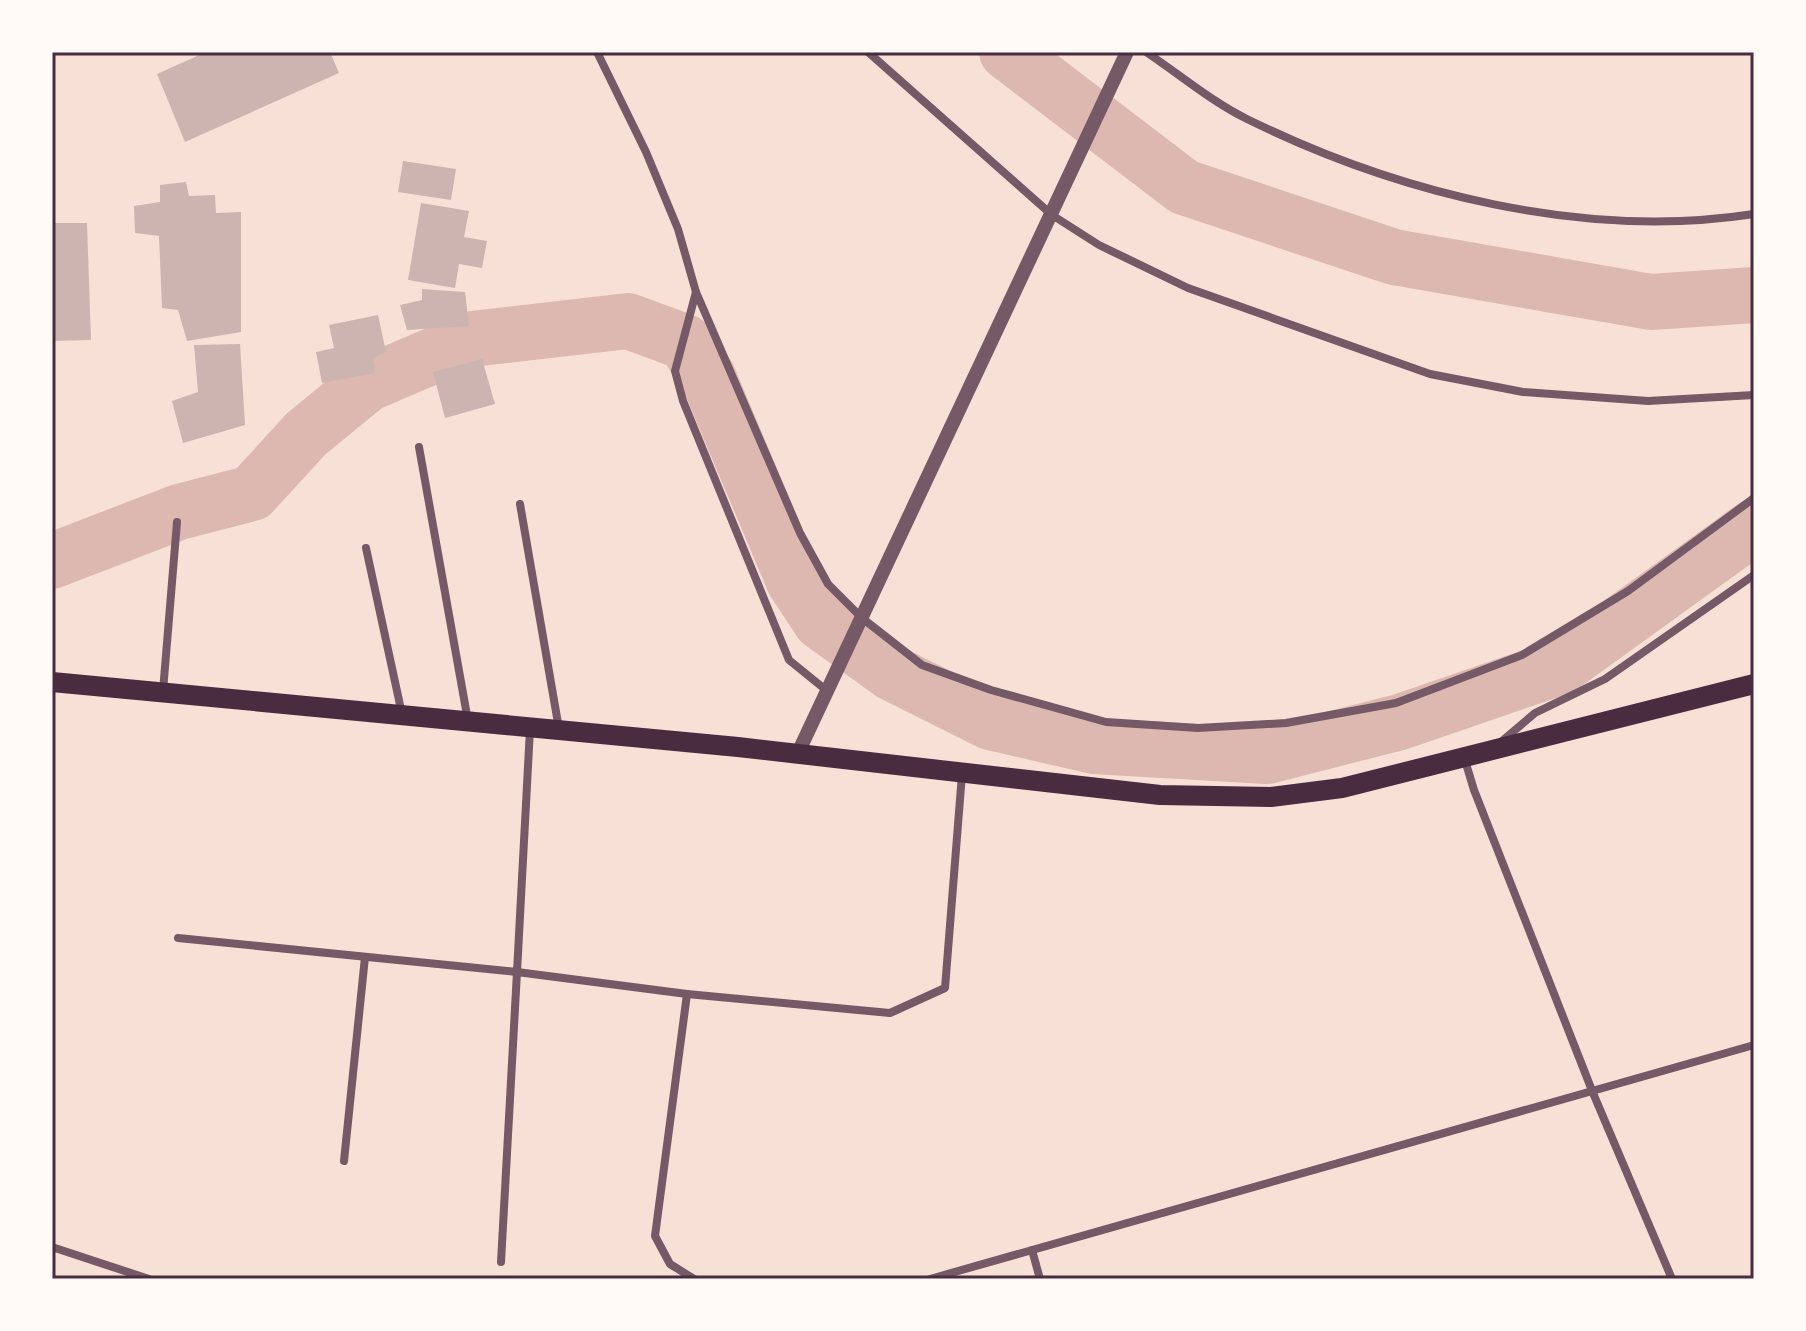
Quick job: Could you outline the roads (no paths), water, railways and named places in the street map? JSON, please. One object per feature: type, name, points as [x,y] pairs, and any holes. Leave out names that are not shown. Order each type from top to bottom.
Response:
[{"type":"main road","points":[[52,682],[531,727],[1160,795],[1271,797],[1342,788],[1754,684]]},
{"type":"street","points":[[597,52],[657,178],[678,229],[696,292],[800,533],[828,584],[859,623],[922,665],[991,690],[1106,722],[1198,728],[1286,723],[1396,703],[1522,655],[1628,591],[1754,498]]},
{"type":"street","points":[[868,52],[1054,211],[1099,245],[1188,288],[1430,374],[1523,392],[1648,401],[1754,395]]},
{"type":"street","points":[[797,755],[1127,52]]},
{"type":"street","points":[[1146,52],[1245,118],[1351,164],[1428,189],[1540,214],[1627,220],[1754,214]]},
{"type":"street","points":[[696,292],[675,371],[683,401],[789,660],[826,690]]},
{"type":"street","points":[[419,447],[468,722]]},
{"type":"street","points":[[520,504],[559,730]]},
{"type":"street","points":[[162,692],[177,522]]},
{"type":"street","points":[[366,548],[402,715]]},
{"type":"street","points":[[1491,750],[1535,713],[1605,679],[1754,575]]},
{"type":"street","points":[[501,1262],[531,727]]},
{"type":"street","points":[[1464,757],[1474,790],[1593,1093],[1672,1279]]},
{"type":"street","points":[[178,938],[890,1013],[945,988],[962,773]]},
{"type":"street","points":[[344,1161],[365,957]]},
{"type":"street","points":[[687,994],[655,1236],[670,1264],[694,1279]]},
{"type":"street","points":[[930,1279],[1754,1045]]},
{"type":"street","points":[[52,1247],[125,1276],[149,1279]]},
{"type":"street","points":[[1032,1250],[1040,1279]]},
{"type":"waterway","points":[[1007,52],[1184,187],[1394,257],[1651,302],[1754,295]]},
{"type":"waterway","points":[[52,561],[179,512],[252,493],[306,434],[367,384],[472,339],[628,321],[685,342],[708,377],[794,581],[821,622],[892,673],[990,722],[1094,746],[1267,756],[1400,722],[1560,667],[1754,527]]}]
